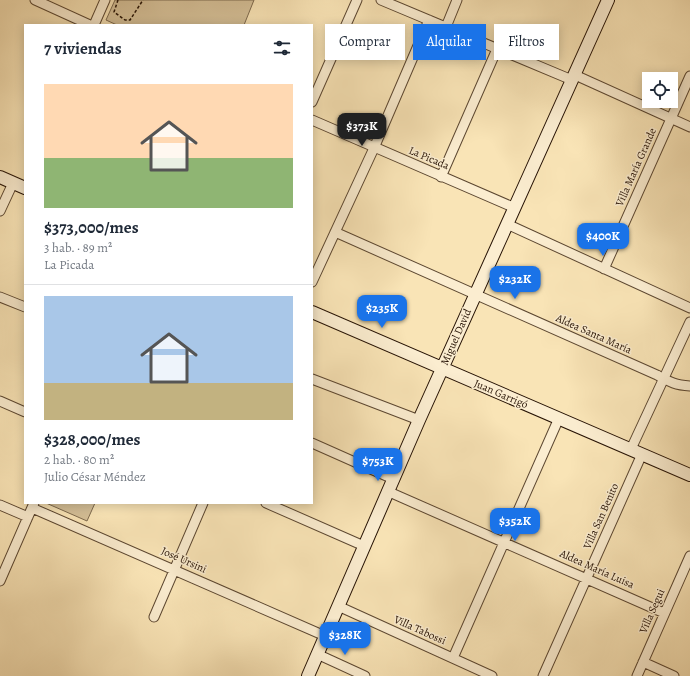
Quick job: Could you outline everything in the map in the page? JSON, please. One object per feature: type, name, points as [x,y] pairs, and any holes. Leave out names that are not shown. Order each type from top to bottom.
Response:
[{"type":"street","points":[[35,0],[88,24]]},
{"type":"street","points":[[94,24],[105,0]]},
{"type":"street","points":[[313,100],[357,0]]},
{"type":"street","points":[[382,0],[438,24]]},
{"type":"street","points":[[447,24],[457,0]]},
{"type":"street","name":"Miguel David","points":[[308,676],[419,420],[608,0]]},
{"type":"street","points":[[313,280],[374,148],[428,20]]},
{"type":"street","points":[[441,177],[494,56]]},
{"type":"street","points":[[526,60],[574,78],[690,127]]},
{"type":"street","name":"Villa María Grande","points":[[604,269],[690,76]]},
{"type":"street","name":"La Picada","points":[[313,120],[515,208]]},
{"type":"street","points":[[0,177],[24,188]]},
{"type":"street","points":[[0,211],[13,183]]},
{"type":"street","points":[[508,224],[690,308]]},
{"type":"street","name":"Aldea Santa María","points":[[335,232],[664,378],[676,385],[690,386]]},
{"type":"street","points":[[0,297],[24,308]]},
{"type":"street","name":"Juan Garrigó","points":[[313,312],[690,475]]},
{"type":"street","name":"Villa San Benito","points":[[543,676],[586,577],[637,452],[664,378],[690,322]]},
{"type":"street","points":[[313,379],[419,420]]},
{"type":"street","points":[[0,401],[24,412]]},
{"type":"street","points":[[453,658],[559,418]]},
{"type":"street","points":[[313,443],[393,479]]},
{"type":"street","name":"Aldea María Luisa","points":[[388,491],[586,577],[664,613]]},
{"type":"street","points":[[154,617],[203,504]]},
{"type":"street","points":[[268,504],[364,546]]},
{"type":"street","points":[[0,581],[33,505]]},
{"type":"street","name":"José Ursini","points":[[33,505],[325,636]]},
{"type":"street","points":[[0,506],[28,518]]},
{"type":"street","name":"Villa Segui","points":[[637,676],[689,560]]},
{"type":"street","name":"Villa Tabossi","points":[[338,606],[492,676]]},
{"type":"street","points":[[317,654],[365,676]]},
{"type":"street","points":[[643,662],[674,676]]},
{"type":"path","points":[[118,0],[114,12],[125,20],[130,20],[143,0]]},
{"type":"shaded area","points":[[115,0],[254,0],[244,24],[115,24],[106,20]]},
{"type":"shaded area","points":[[48,504],[95,504],[87,521]]}]
